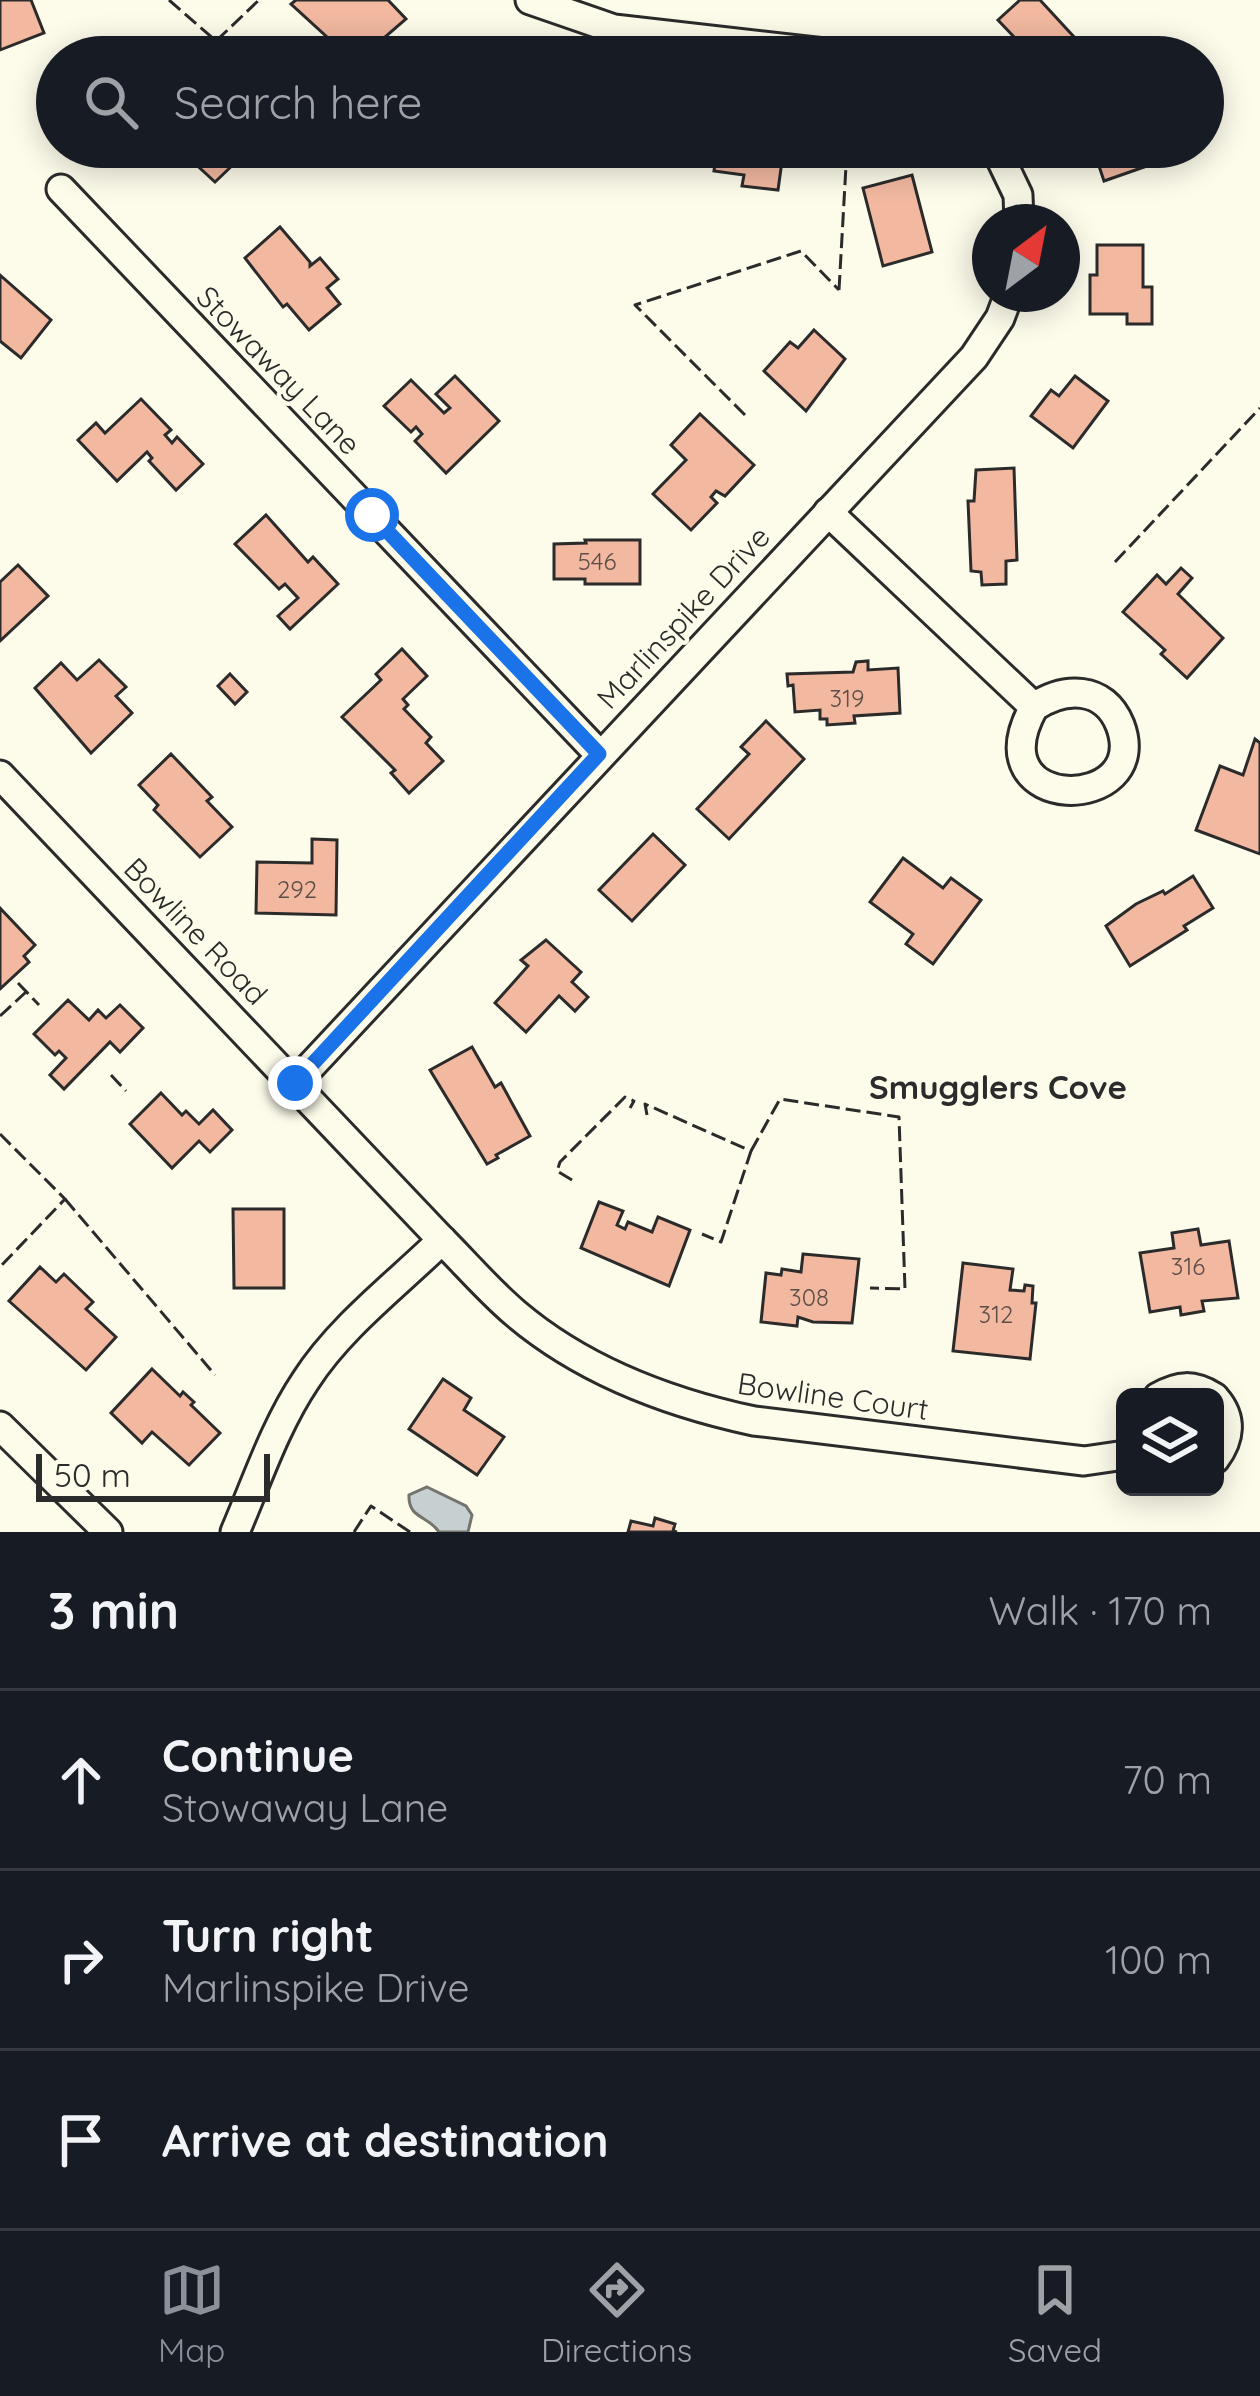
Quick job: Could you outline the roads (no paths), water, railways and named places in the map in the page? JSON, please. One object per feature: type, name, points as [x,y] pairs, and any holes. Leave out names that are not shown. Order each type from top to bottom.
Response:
[{"type":"street","points":[[530,0],[614,29],[676,36]]},
{"type":"street","points":[[1005,168],[1018,204]]},
{"type":"street","name":"Stowaway Lane","points":[[61,189],[599,754]]},
{"type":"street","name":"Marlinspike Drive","points":[[295,1083],[974,357],[1002,312]]},
{"type":"street","points":[[828,512],[1034,706]]},
{"type":"street","name":"Bowline Road","points":[[0,775],[442,1240]]},
{"type":"street","points":[[235,1532],[287,1411],[307,1377],[442,1240]]},
{"type":"street","name":"Bowline Court","points":[[442,1240],[516,1313],[574,1353],[625,1381],[704,1410],[754,1421],[1078,1460],[1116,1459]]},
{"type":"street","points":[[1224,1408],[1229,1427],[1224,1447]]},
{"type":"street","points":[[0,1426],[108,1532]]},
{"type":"district","name":"Smugglers Cove","points":[[998,1086]]}]
